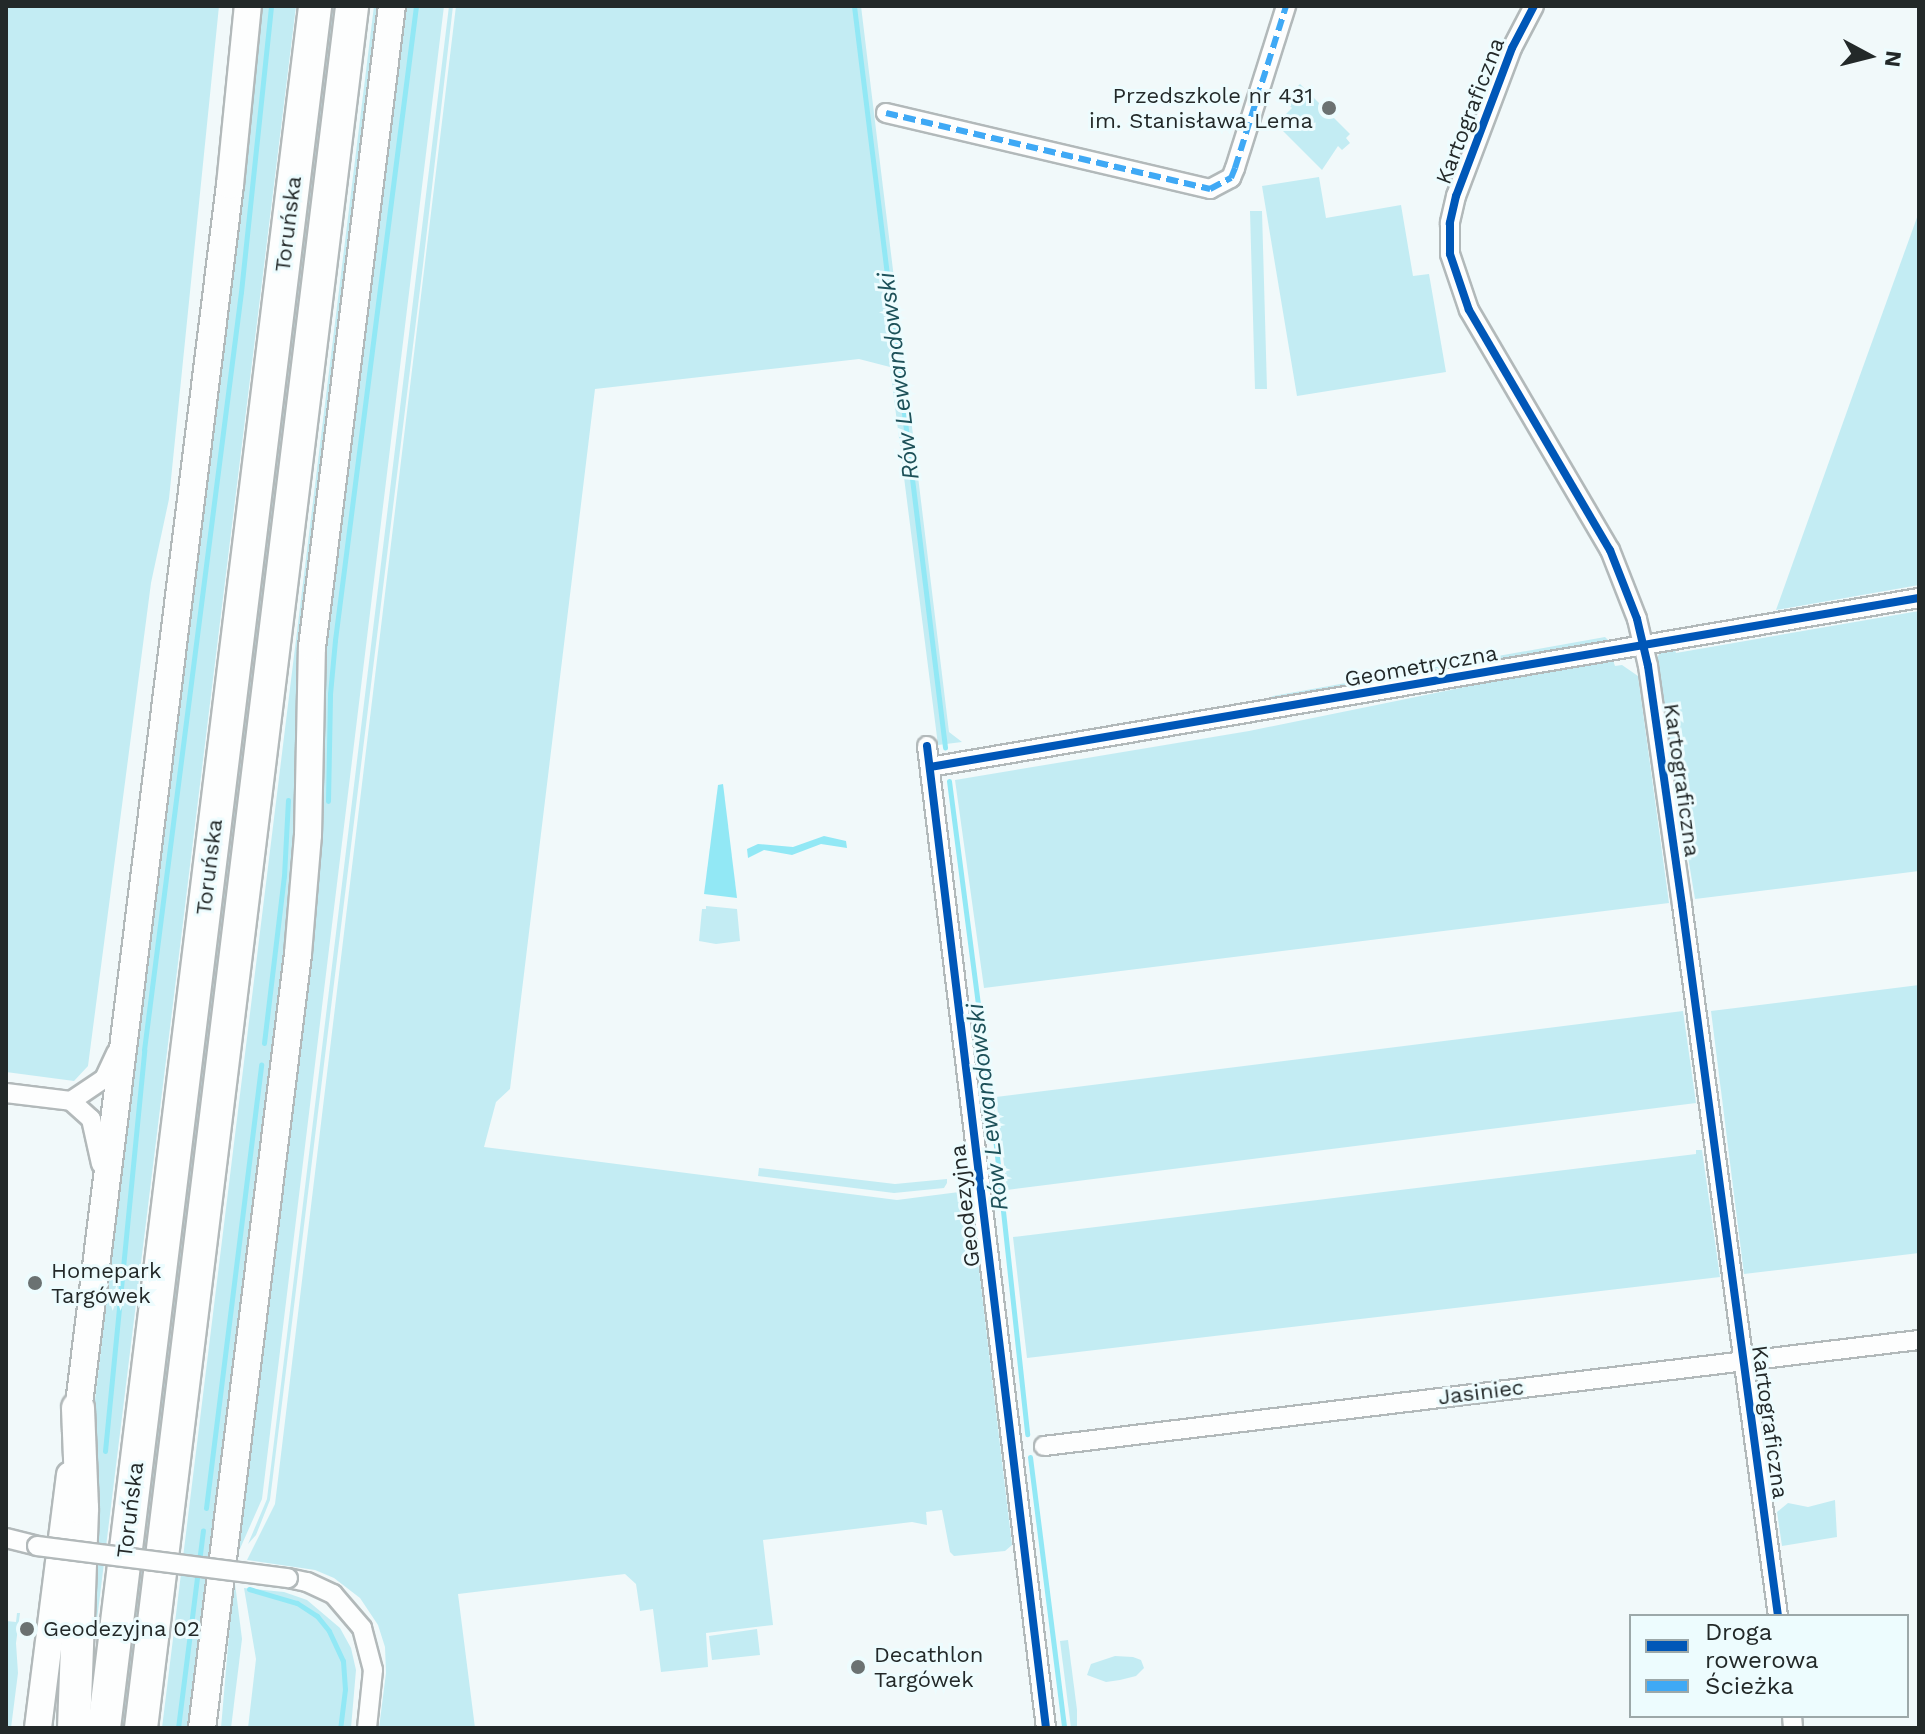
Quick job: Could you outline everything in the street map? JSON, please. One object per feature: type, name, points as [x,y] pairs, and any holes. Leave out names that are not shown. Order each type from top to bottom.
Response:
[{"type":"highway","name":"Toruńska","points":[[104,1728],[315,6]]},
{"type":"highway","name":"Toruńska","points":[[141,1728],[352,6]]},
{"type":"highway","points":[[74,1728],[82,1508],[78,1408]]},
{"type":"main road","points":[[38,1728],[230,185],[248,6]]},
{"type":"main road","points":[[202,1728],[298,954],[308,835],[312,647],[392,6]]},
{"type":"street","points":[[886,113],[1210,189],[1231,178],[1286,6]]},
{"type":"street","name":"Kartograficzna","points":[[1534,6],[1512,48],[1456,196],[1450,223],[1450,254],[1469,310],[1610,550],[1627,588],[1643,645],[1778,1614]]},
{"type":"street","name":"Geometryczna","points":[[930,767],[1919,598]]},
{"type":"street","name":"Geodezyjna","points":[[927,746],[1046,1728]]},
{"type":"street","points":[[71,1101],[104,1079],[125,1024]]},
{"type":"street","points":[[6,1093],[71,1101],[91,1119],[98,1137],[104,1195]]},
{"type":"street","name":"Jasiniec","points":[[1044,1446],[1919,1340]]},
{"type":"street","points":[[6,1538],[37,1546],[298,1580],[320,1587],[344,1603],[367,1639],[373,1670],[367,1728]]},
{"type":"street","points":[[6,1547],[37,1546]]},
{"type":"shaded area","points":[[6,6],[219,6],[169,499],[151,583],[88,1066],[74,1081],[6,1072]]},
{"type":"shaded area","points":[[256,6],[296,6],[85,1717],[95,1400],[112,1255],[123,1117]]},
{"type":"shaded area","points":[[331,6],[337,6],[126,1728],[119,1728]]},
{"type":"shaded area","points":[[374,6],[380,6],[299,673],[294,877],[191,1728],[162,1728]]},
{"type":"shaded area","points":[[403,6],[444,6],[262,1499],[235,1560],[315,906],[325,645]]},
{"type":"shaded area","points":[[449,6],[453,6],[423,265],[270,1500],[256,1535],[248,1544],[267,1499]]},
{"type":"shaded area","points":[[456,6],[861,6],[949,732],[962,742],[938,745],[890,367],[859,359],[595,389],[510,1089],[496,1102],[484,1147],[897,1200],[959,1192],[970,1194],[1012,1545],[1005,1551],[954,1556],[950,1552],[942,1510],[926,1512],[927,1525],[912,1522],[763,1540],[773,1625],[706,1633],[708,1667],[661,1672],[653,1609],[640,1611],[636,1584],[625,1574],[458,1594],[475,1728],[379,1728],[386,1673],[385,1647],[378,1625],[360,1598],[334,1578],[315,1570],[247,1560],[275,1504]]},
{"type":"shaded area","points":[[1300,84],[1350,134],[1346,138],[1350,143],[1342,150],[1338,146],[1322,170],[1276,124],[1292,108],[1289,105],[1300,94],[1295,89]]},
{"type":"shaded area","points":[[1319,177],[1326,218],[1401,205],[1413,276],[1429,274],[1446,372],[1297,396],[1262,186]]},
{"type":"shaded area","points":[[1250,211],[1262,211],[1267,389],[1255,389]]},
{"type":"shaded area","points":[[1919,212],[1919,585],[1776,610],[1855,389]]},
{"type":"shaded area","points":[[1919,611],[1919,871],[1695,899],[1657,669],[1656,659],[1660,653],[1674,647],[1676,653]]},
{"type":"shaded area","points":[[1605,637],[1610,642],[1254,706],[1273,696]]},
{"type":"shaded area","points":[[1612,657],[1615,666],[1622,665],[1638,676],[1669,903],[984,988],[955,780],[1249,731]]},
{"type":"shaded area","points":[[706,906],[737,909],[740,941],[716,944],[699,941],[702,909]]},
{"type":"shaded area","points":[[1919,985],[1919,1253],[1744,1274],[1711,1011]]},
{"type":"shaded area","points":[[1683,1011],[1696,1103],[1007,1190],[996,1097]]},
{"type":"shaded area","points":[[1696,1150],[1702,1150],[1720,1277],[1027,1358],[1013,1237],[1696,1154]]},
{"type":"shaded area","points":[[759,1168],[895,1184],[947,1179],[947,1183],[944,1188],[894,1193],[758,1176]]},
{"type":"shaded area","points":[[1835,1500],[1837,1537],[1782,1546],[1777,1512],[1788,1503],[1808,1507]]},
{"type":"shaded area","points":[[234,1576],[242,1639],[231,1728],[221,1728]]},
{"type":"shaded area","points":[[244,1588],[284,1592],[307,1600],[340,1628],[351,1648],[356,1670],[351,1728],[248,1728],[256,1659]]},
{"type":"shaded area","points":[[17,1613],[20,1613],[16,1643],[18,1673],[11,1728],[6,1728],[6,1621],[16,1622]]},
{"type":"shaded area","points":[[757,1629],[760,1655],[712,1660],[709,1636]]},
{"type":"shaded area","points":[[1068,1640],[1077,1728],[1071,1728],[1060,1641]]},
{"type":"shaded area","points":[[1115,1656],[1141,1660],[1144,1668],[1136,1676],[1106,1682],[1087,1675],[1091,1664]]},
{"type":"water","points":[[723,784],[737,898],[704,894],[718,785]]},
{"type":"water","points":[[824,836],[846,841],[847,848],[821,844],[792,855],[764,850],[748,858],[747,849],[758,844],[793,847]]},
{"type":"waterway","points":[[105,1451],[144,1050],[241,292],[271,6]]},
{"type":"waterway","points":[[328,801],[330,694],[335,640],[416,6]]},
{"type":"waterway","name":"Rów Lewandowski","points":[[854,6],[945,747]]},
{"type":"waterway","name":"Rów Lewandowski","points":[[949,781],[994,1128],[1027,1434]]},
{"type":"waterway","points":[[264,1043],[284,876],[288,800]]},
{"type":"waterway","points":[[206,1508],[261,1064]]},
{"type":"waterway","name":"Rów Lewandowski","points":[[1030,1457],[1064,1728]]},
{"type":"waterway","points":[[178,1728],[203,1531]]},
{"type":"waterway","points":[[249,1589],[297,1603],[317,1616],[329,1631],[343,1661],[345,1689],[340,1728]]},
{"type":"marked path","points":[[886,113],[1210,189],[1231,178],[1286,6]]},
{"type":"cycle path","points":[[1534,6],[1512,48],[1456,196],[1450,223],[1450,254],[1469,310],[1610,550],[1637,619],[1648,666],[1682,905],[1778,1614]]},
{"type":"cycle path","points":[[930,767],[1919,598]]},
{"type":"cycle path","points":[[927,746],[1046,1728]]},
{"type":"place","name":"Przedszkole nr 431 im. Stanisława Lema","points":[[1329,108]]},
{"type":"place","name":"Homepark Targówek","points":[[35,1283]]},
{"type":"place","name":"Geodezyjna 02","points":[[27,1629]]},
{"type":"place","name":"Decathlon Targówek","points":[[858,1667]]}]
